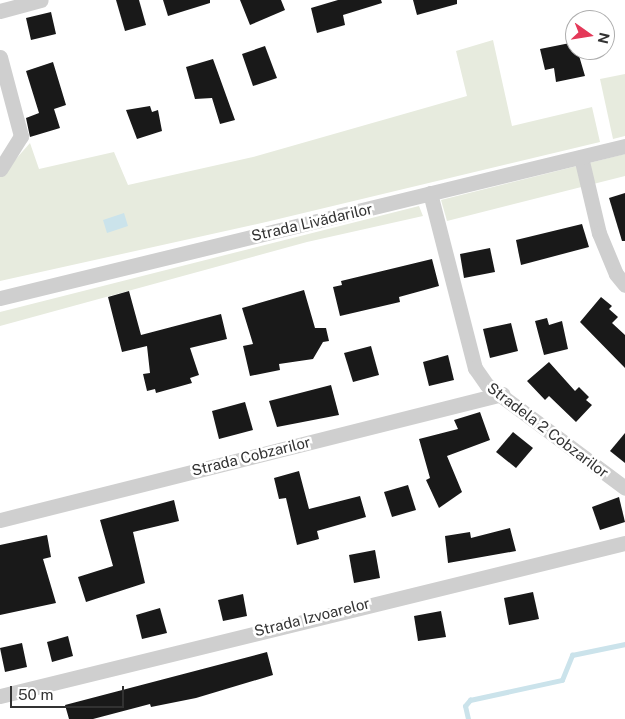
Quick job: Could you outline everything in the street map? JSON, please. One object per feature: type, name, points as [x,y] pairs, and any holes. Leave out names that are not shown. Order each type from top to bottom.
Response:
[{"type":"street","points":[[0,11],[41,0]]},
{"type":"street","points":[[0,57],[21,136],[0,169]]},
{"type":"street","name":"Strada Livădarilor","points":[[0,298],[625,146]]},
{"type":"street","points":[[581,156],[599,232],[616,274],[625,285]]},
{"type":"street","name":"Stradela 2 Cobzarilor","points":[[430,193],[475,368],[487,385],[502,394],[625,488]]},
{"type":"street","name":"Strada Cobzarilor","points":[[0,520],[502,394]]},
{"type":"street","name":"Strada Izvoarelor","points":[[0,696],[625,542]]},
{"type":"shaded area","points":[[493,40],[512,126],[592,107],[600,142],[266,222],[0,281],[0,177],[30,143],[39,169],[114,152],[128,185],[253,157],[467,96],[456,51]]},
{"type":"shaded area","points":[[625,74],[625,136],[613,139],[600,79]]},
{"type":"shaded area","points":[[625,154],[625,176],[447,221],[441,200]]},
{"type":"shaded area","points":[[419,206],[423,216],[307,242],[0,326],[0,312]]},
{"type":"water","points":[[124,213],[128,226],[107,233],[103,220]]},
{"type":"building","points":[[116,0],[139,0],[146,25],[125,31]]},
{"type":"building","points":[[163,0],[210,0],[210,3],[168,16]]},
{"type":"building","points":[[240,0],[281,0],[285,10],[250,25]]},
{"type":"building","points":[[338,0],[381,0],[382,3],[343,15],[345,25],[317,33],[311,8]]},
{"type":"building","points":[[413,0],[457,0],[457,4],[417,15]]},
{"type":"building","points":[[51,12],[56,34],[31,40],[26,18]]},
{"type":"building","points":[[565,44],[565,60],[580,60],[585,76],[556,82],[554,68],[545,70],[540,49]]},
{"type":"building","points":[[265,46],[277,78],[253,86],[242,54]]},
{"type":"building","points":[[213,59],[235,120],[220,124],[212,98],[195,99],[186,67]]},
{"type":"building","points":[[53,62],[66,105],[54,109],[60,128],[30,137],[26,118],[39,113],[26,71]]},
{"type":"building","points":[[150,106],[152,112],[158,110],[162,131],[137,139],[126,110]]},
{"type":"building","points":[[625,193],[625,241],[622,241],[609,198]]},
{"type":"building","points":[[582,224],[589,247],[521,265],[516,240]]},
{"type":"building","points":[[490,248],[495,272],[464,278],[460,254]]},
{"type":"building","points":[[432,259],[439,286],[399,297],[400,302],[340,316],[333,287],[342,285],[341,281]]},
{"type":"building","points":[[304,290],[315,328],[326,328],[329,341],[323,342],[313,359],[279,364],[280,370],[250,376],[243,346],[253,344],[242,308]]},
{"type":"building","points":[[129,291],[141,335],[221,314],[227,339],[190,348],[199,375],[190,378],[192,383],[156,393],[155,389],[147,391],[143,374],[150,373],[147,346],[122,352],[108,297]]},
{"type":"building","points":[[601,297],[612,306],[609,309],[618,317],[612,323],[625,335],[625,368],[580,322]]},
{"type":"building","points":[[547,318],[549,325],[562,321],[568,349],[544,355],[535,321]]},
{"type":"building","points":[[511,323],[518,351],[490,358],[483,329]]},
{"type":"building","points":[[371,346],[379,375],[353,382],[344,353]]},
{"type":"building","points":[[448,355],[454,380],[429,386],[423,362]]},
{"type":"building","points":[[549,362],[575,391],[579,387],[589,397],[586,400],[592,405],[576,422],[549,396],[545,400],[527,381]]},
{"type":"building","points":[[331,385],[339,415],[277,427],[269,401]]},
{"type":"building","points":[[245,402],[253,430],[219,439],[212,411]]},
{"type":"building","points":[[480,412],[490,440],[447,456],[462,492],[439,508],[426,480],[430,478],[419,439],[458,429],[454,420]]},
{"type":"building","points":[[513,432],[533,448],[516,468],[496,452]]},
{"type":"building","points":[[625,433],[625,463],[610,451]]},
{"type":"building","points":[[299,471],[309,509],[360,496],[366,517],[317,531],[319,539],[297,545],[286,498],[279,499],[274,478]]},
{"type":"building","points":[[408,485],[416,510],[392,517],[384,492]]},
{"type":"building","points":[[619,497],[625,522],[600,530],[592,507]]},
{"type":"building","points":[[174,500],[179,521],[133,532],[145,583],[86,602],[78,577],[113,566],[100,520]]},
{"type":"building","points":[[510,528],[516,551],[448,563],[445,536],[470,532],[471,538]]},
{"type":"building","points":[[47,535],[51,557],[43,559],[56,603],[0,615],[0,545]]},
{"type":"building","points":[[375,550],[380,578],[354,583],[349,555]]},
{"type":"building","points":[[533,592],[539,619],[509,625],[504,598]]},
{"type":"building","points":[[243,594],[247,616],[223,621],[218,600]]},
{"type":"building","points":[[160,608],[167,633],[142,639],[136,615]]},
{"type":"building","points":[[441,611],[446,637],[418,641],[414,616]]},
{"type":"building","points":[[68,636],[73,656],[52,662],[47,642]]},
{"type":"building","points":[[22,643],[27,667],[5,672],[0,648]]},
{"type":"building","points":[[267,652],[273,675],[196,698],[151,707],[150,704],[93,719],[69,719],[65,705]]},
{"type":"waterway","points":[[468,719],[465,706],[470,700],[562,680],[572,655],[625,644]]}]
